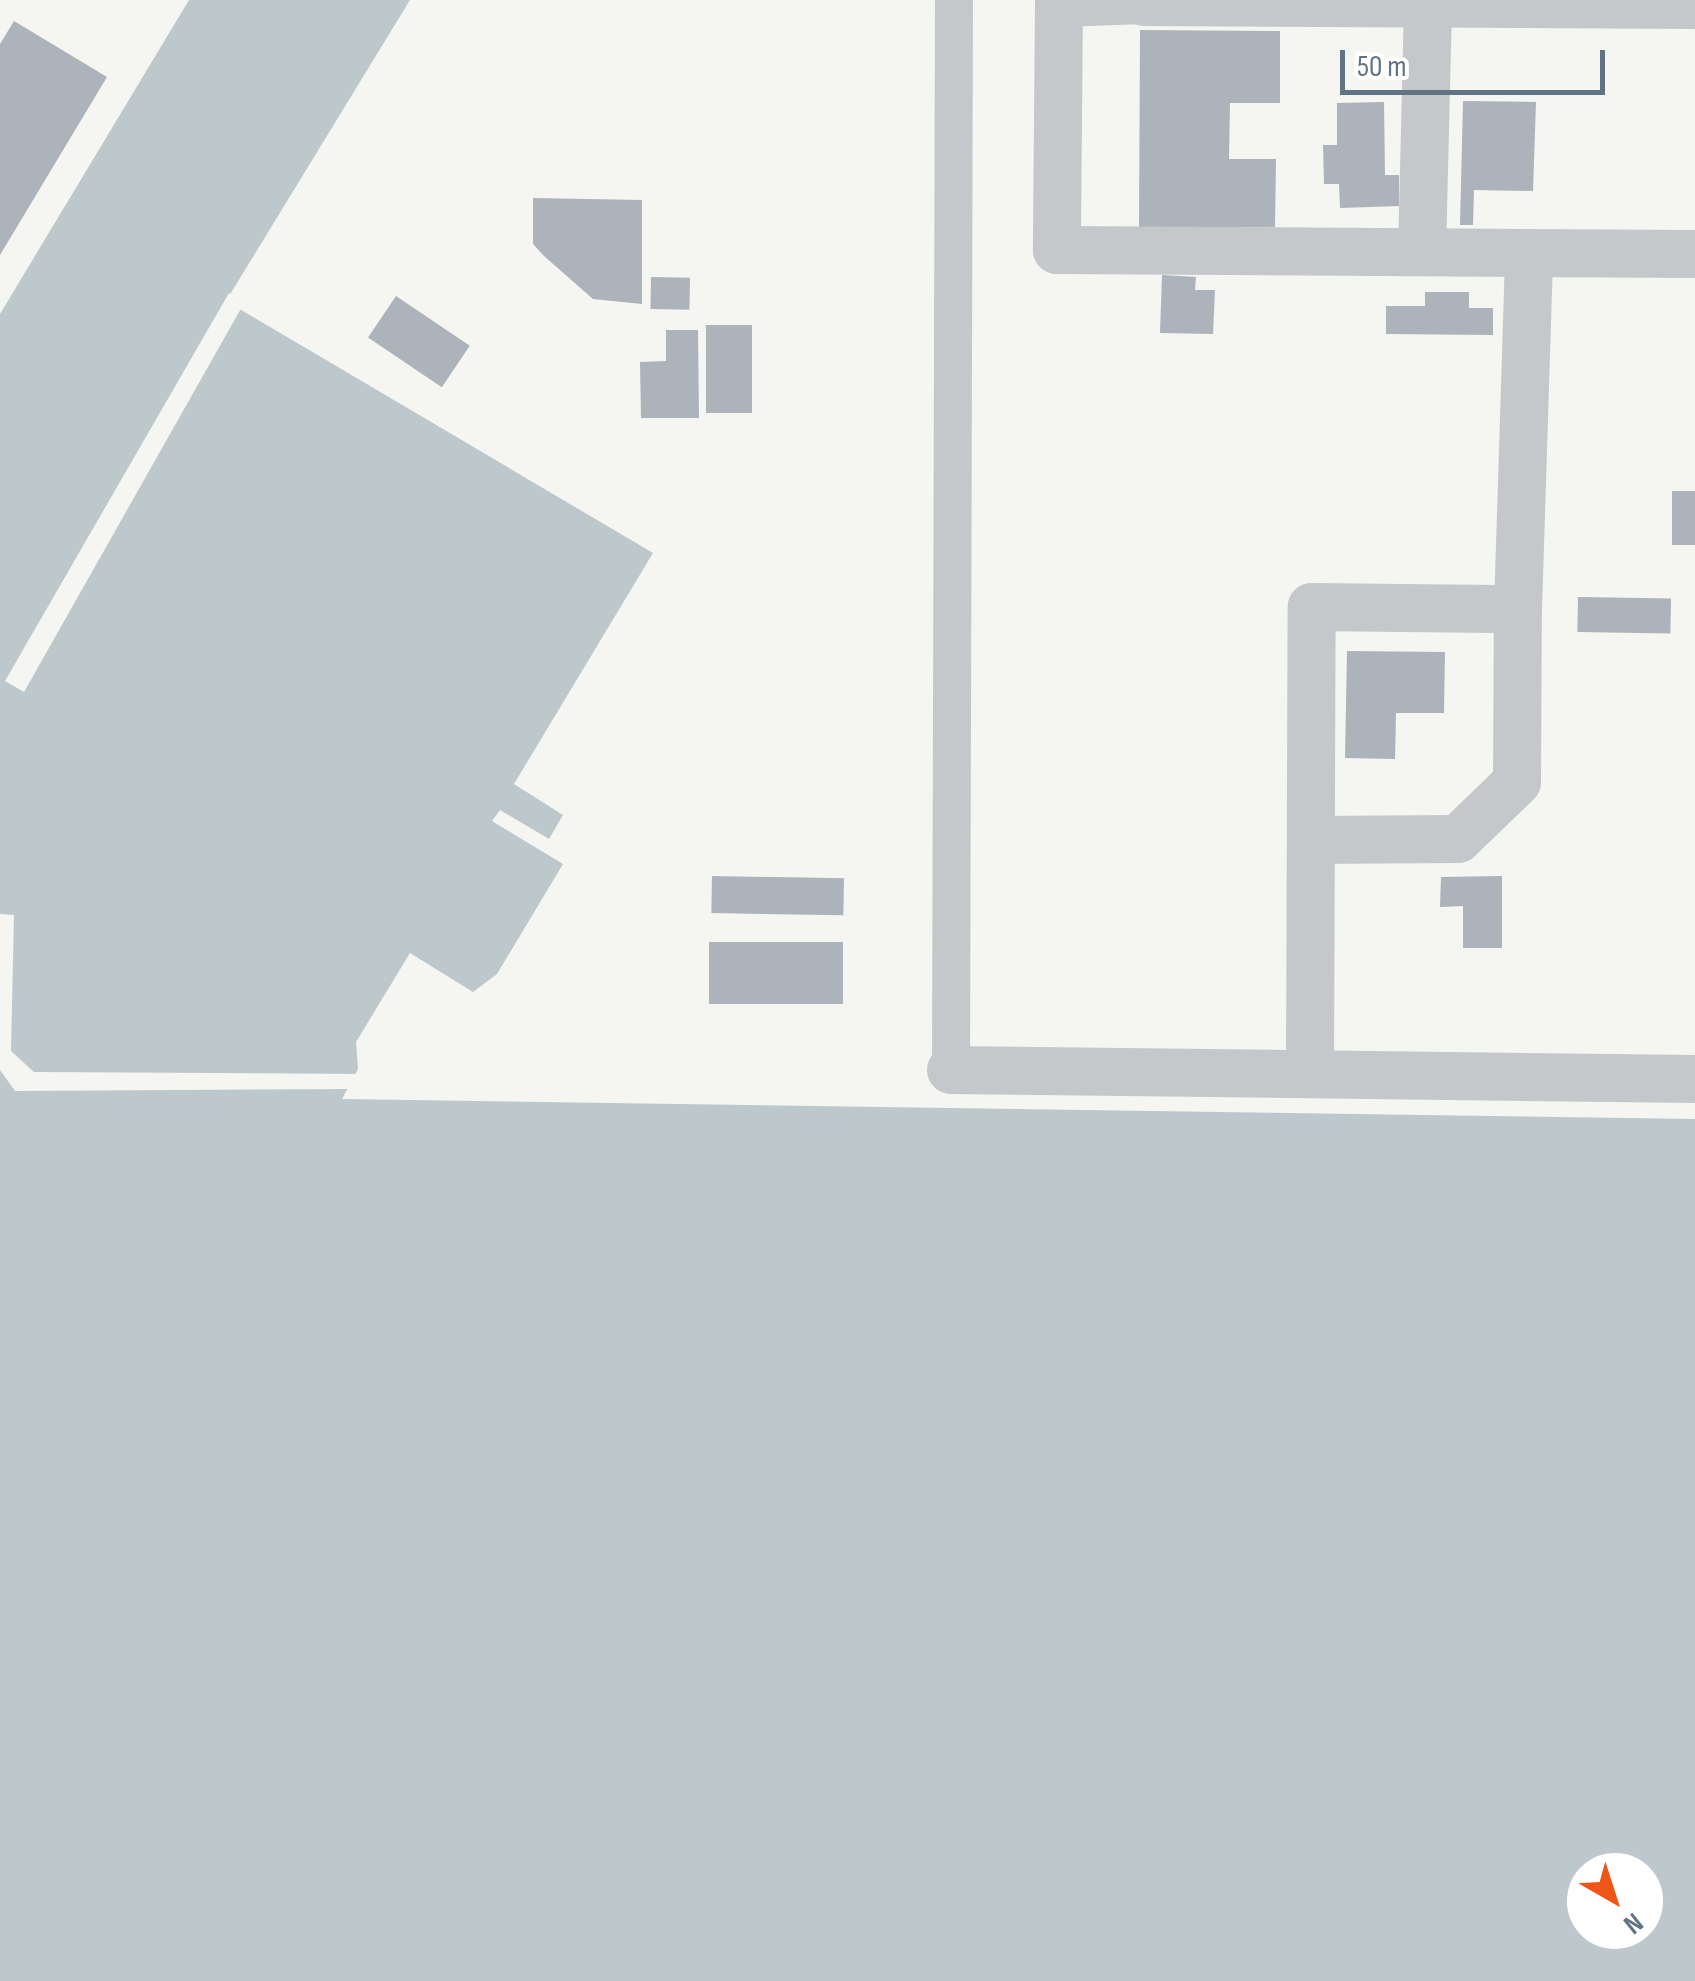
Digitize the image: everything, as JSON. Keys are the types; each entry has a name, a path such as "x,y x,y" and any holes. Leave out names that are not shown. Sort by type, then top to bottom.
{"street":[{"path":"954,0 951,1070 1695,1079"},
{"path":"1695,5 1059,3 1057,250 1695,254"},
{"path":"1422,252 1428,4"},
{"path":"1311,840 1458,839 1518,782 1518,609 1530,253"},
{"path":"1310,1074 1312,607 1518,609"}],"shaded area":[{"path":"189,0 410,0 226,301 653,553 514,784 563,815 549,839 500,810 492,821 563,864 497,974 473,992 410,953 356,1042 358,1069 342,1099 1695,1119 1695,1981 0,1981 0,314"}],"pier":[{"path":"229,293 243,305 24,692 5,681"},
{"path":"0,914 14,915 11,1051 34,1072 361,1074 353,1089 15,1091 0,1070"}],"building":[{"path":"14,21 107,77 0,255 0,44"},
{"path":"1140,30 1280,31 1280,103 1230,103 1229,159 1276,159 1275,227 1139,227"},
{"path":"1463,101 1536,102 1533,191 1474,190 1473,225 1460,225"},
{"path":"1384,102 1385,175 1399,175 1399,206 1340,208 1339,184 1324,184 1323,145 1337,145 1337,103"},
{"path":"533,198 642,200 642,304 593,299 544,256 533,244"},
{"path":"1162,275 1196,277 1195,290 1215,290 1213,334 1160,333"},
{"path":"651,277 690,278 689,310 650,309"},
{"path":"1425,292 1469,292 1469,308 1493,308 1493,335 1386,334 1386,306 1425,306"},
{"path":"396,296 470,346 442,387 368,337"},
{"path":"706,325 752,325 752,413 706,413"},
{"path":"666,330 698,330 699,418 641,418 640,362 666,361"},
{"path":"1672,491 1695,491 1695,545 1672,545"},
{"path":"1578,597 1671,599 1670,634 1577,632"},
{"path":"1347,651 1445,652 1444,713 1396,713 1395,759 1345,758"},
{"path":"712,876 844,878 843,915 711,913"},
{"path":"1502,876 1502,948 1463,948 1463,906 1440,907 1441,877"},
{"path":"709,942 843,942 843,1004 709,1004"}]}
